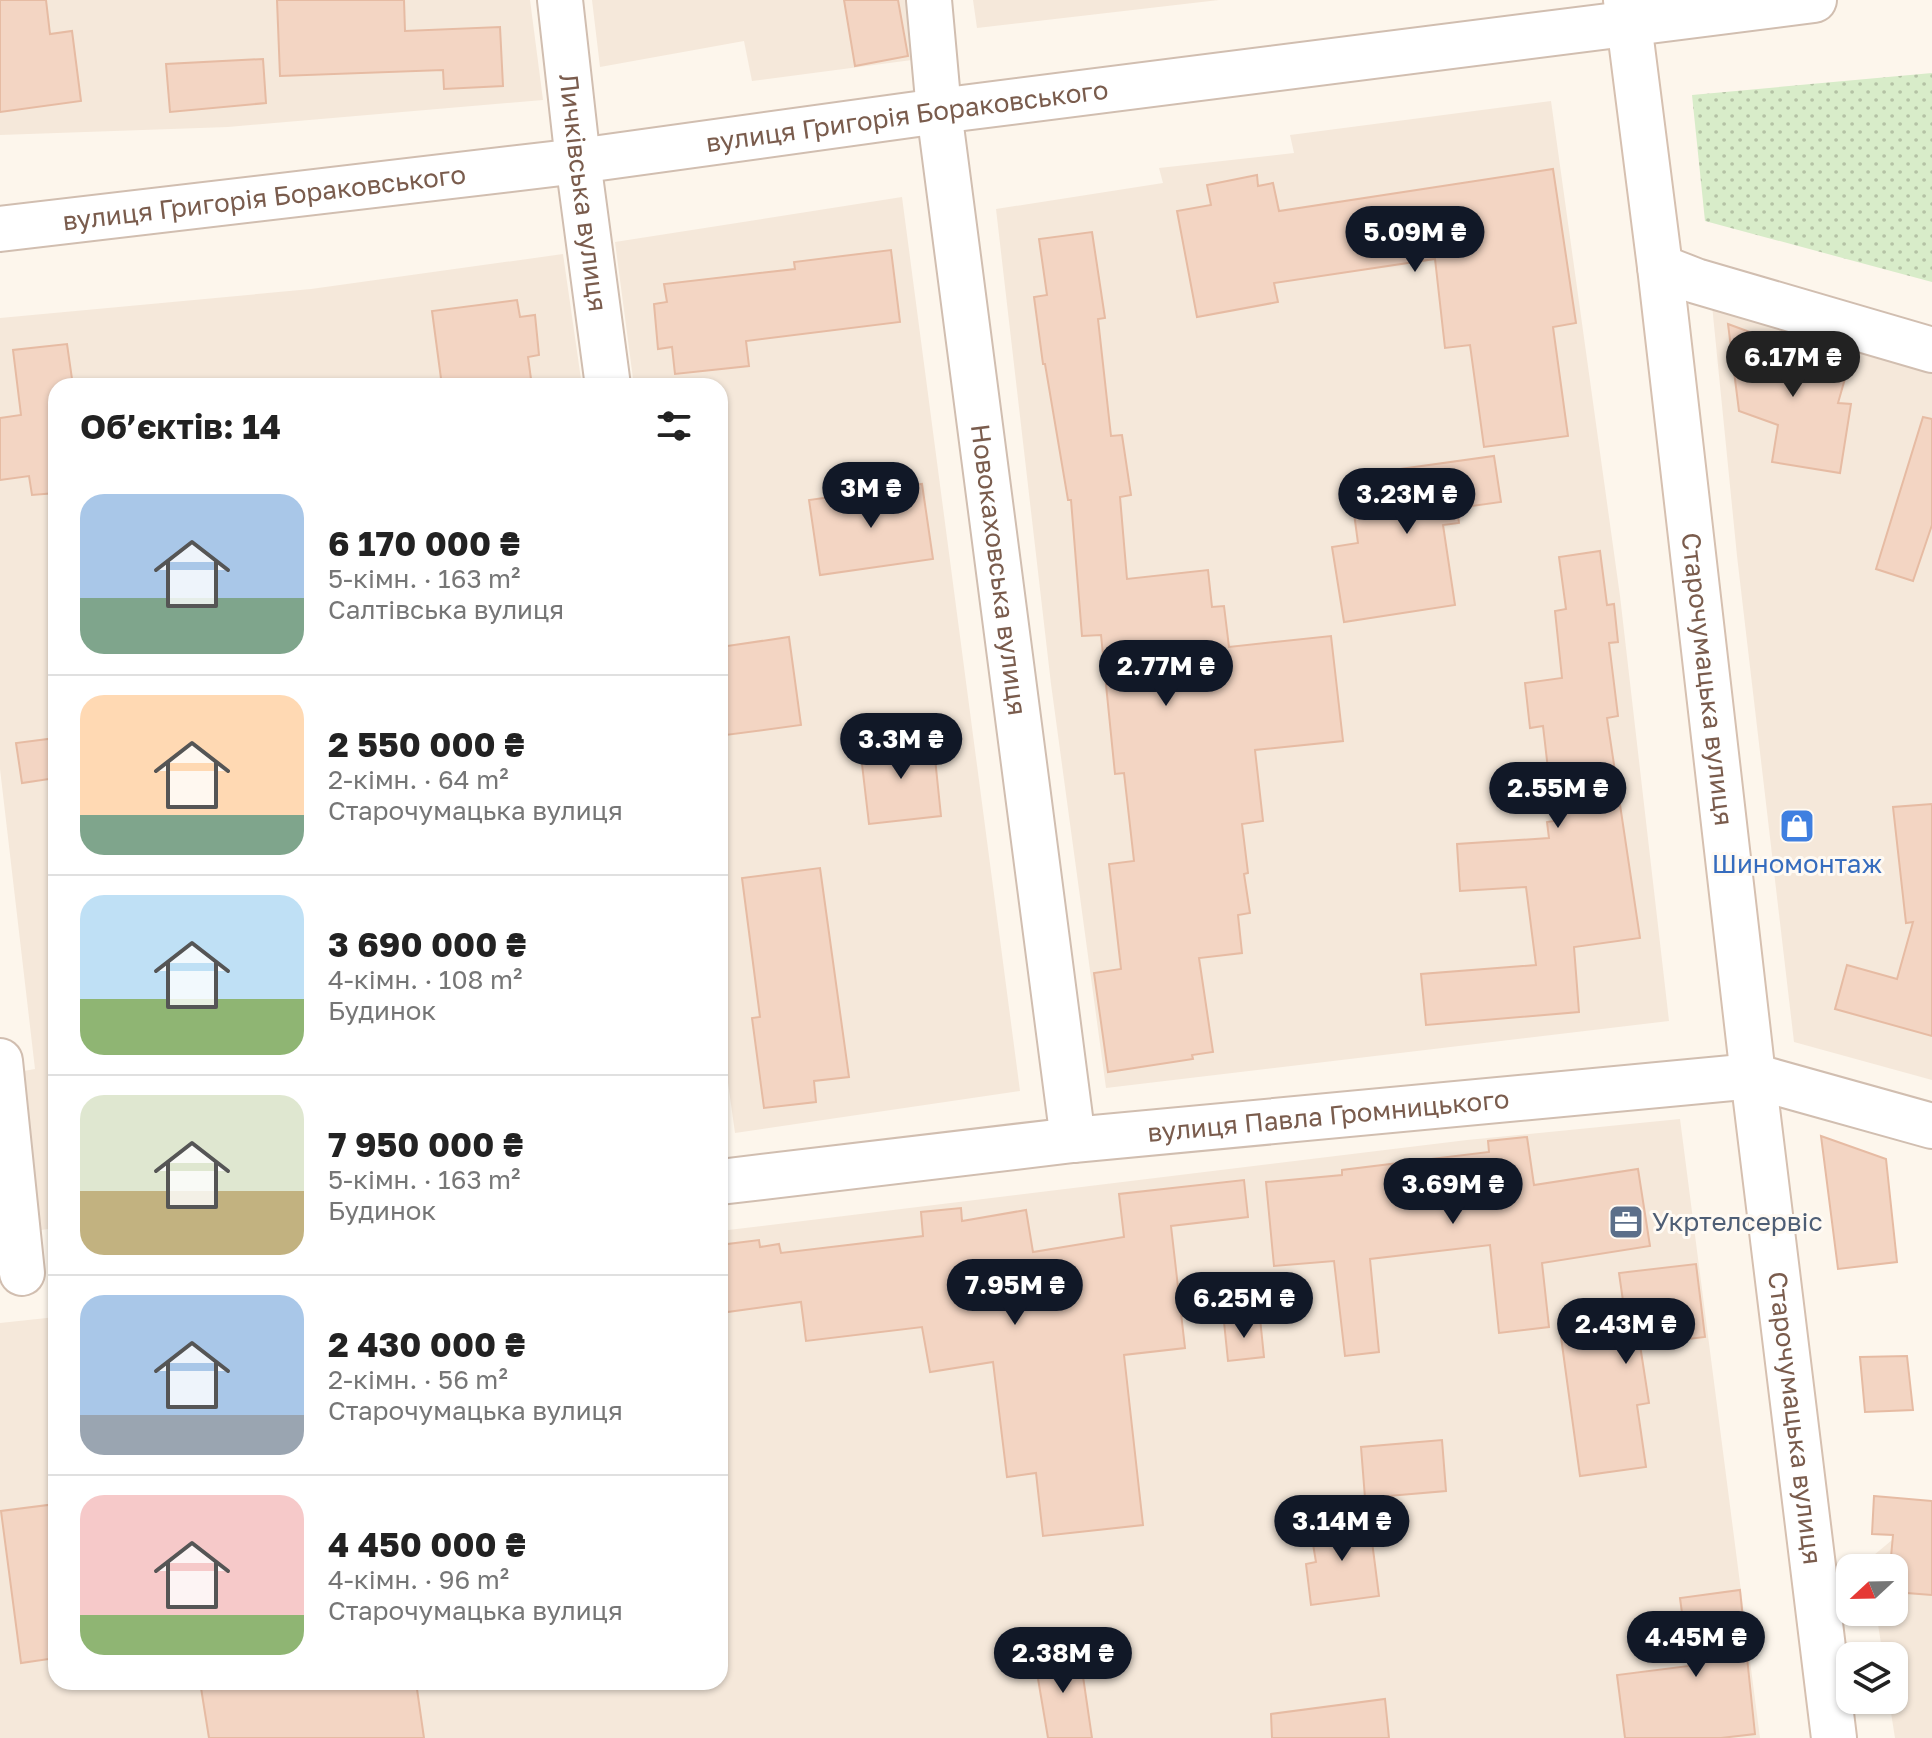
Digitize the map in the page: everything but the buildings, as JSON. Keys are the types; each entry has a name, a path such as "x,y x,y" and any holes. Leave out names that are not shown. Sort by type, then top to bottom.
{"street":[{"name":"Личківська вулиця","path":"560,0 607,378"},
{"name":"Новокаховська вулиця","path":"929,0 939,111 1073,1140"},
{"name":"вулиця Григорія Бораковського","path":"0,229 578,161 939,111 1569,32 1627,11 1814,0"},
{"name":"Старочумацька вулиця","path":"1627,11 1834,1738"},
{"path":"1660,267 1696,281 1932,350"},
{"path":"0,1061 26,1272"},
{"name":"вулиця Павла Громницького","path":"728,1181 1073,1140 1753,1076 1932,1126"}],"shaded area":[{"path":"0,0 530,0 543,100 228,127 0,135"},
{"path":"592,0 906,0 912,60 752,81 744,41 600,67"},
{"path":"973,0 1219,0 977,28"},
{"path":"1551,101 1620,596 1669,1021 1106,1088 1051,684 996,209 1163,183 1159,168 1294,153 1290,135"},
{"path":"902,197 1020,1091 735,1133 728,1083 728,378 633,378 615,242"},
{"path":"563,254 581,378 48,378 48,1229 41,1230 18,1072 35,1069 0,769 0,318 311,289"},
{"path":"1712,305 1932,361 1932,1080 1794,1042 1737,556"},
{"path":"1680,1119 1760,1738 0,1738 0,1323 48,1318 48,1690 728,1690 728,1230 1467,1140"},
{"path":"1932,1507 1932,1738 1895,1738 1891,1714 1908,1714 1908,1642 1881,1642 1878,1626 1908,1626 1908,1554 1875,1554"}],"green space":[{"path":"1932,73 1932,282 1705,221 1692,95"}],"place":[{"name":"Шиномонтаж","path":"1797,826"},
{"name":"Укртелсервіс","path":"1626,1222"}]}
